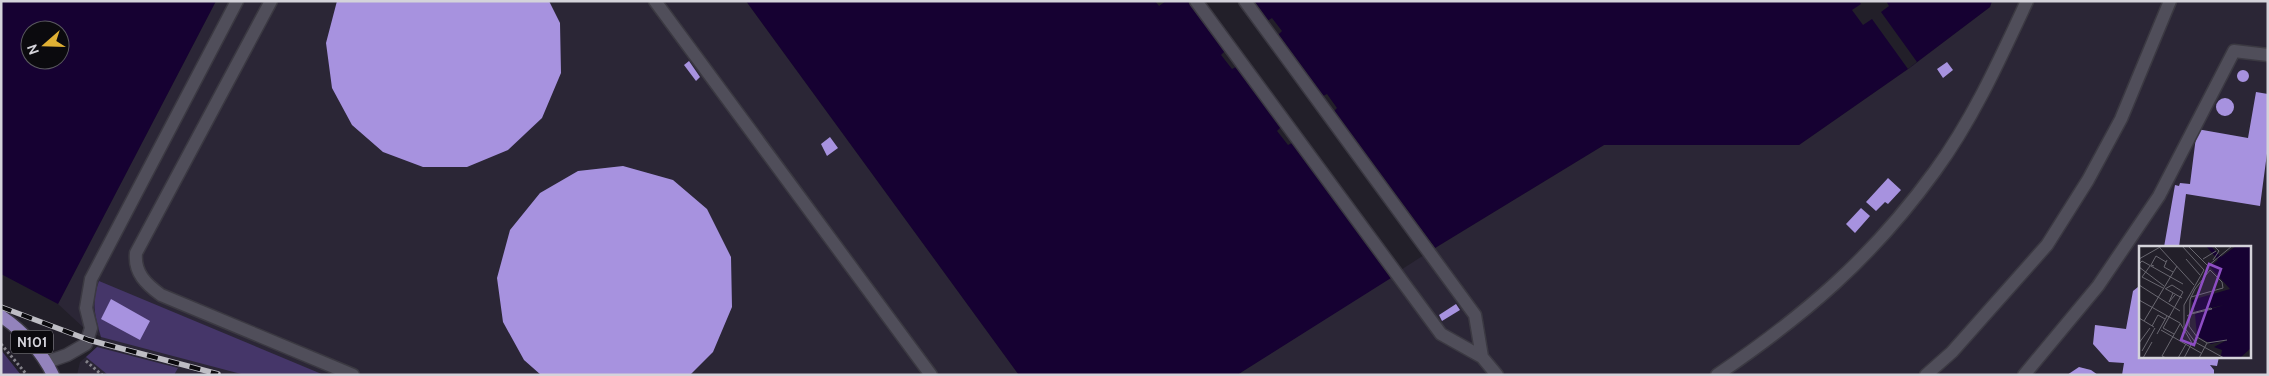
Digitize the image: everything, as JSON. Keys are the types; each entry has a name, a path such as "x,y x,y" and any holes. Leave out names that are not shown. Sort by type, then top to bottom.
{"main road":[{"name":"N101","path":"1,316 26,336 46,362 53,375"}],"lane":[{"path":"46,362 81,348 90,335 91,328 86,308 92,279 237,1"},
{"path":"272,1 136,253 136,264 140,276 161,295 353,375"},
{"path":"655,1 930,375"},
{"path":"1196,1 1441,334 1482,356 1497,375"},
{"path":"1245,1 1475,315 1482,356"},
{"path":"1717,375 1810,307 1857,264 1896,221 1936,170 1979,100 2027,1"},
{"path":"1926,375 1952,352 2047,245 2088,180 2121,119 2170,1"},
{"path":"2024,375 2098,286 2159,196 2234,51 2268,55"},
{"path":"1728,375 1738,361"}],"path":[{"path":"1,344 27,375"}],"shaded area":[{"path":"1,1 216,1 58,304 1,274"},
{"path":"216,1 746,1 1019,375 77,375 80,362 97,347 101,337 85,329 58,304"},
{"path":"746,1 1155,1 1159,6 1166,1 1188,1 1225,51 1221,55 1232,69 1236,67 1281,127 1277,131 1288,145 1292,143 1391,278 1237,375 1019,375"},
{"path":"1253,1 1992,1 1990,7 1908,69 1799,145 1604,145 1435,248 1334,111 1337,108 1327,94 1323,96 1278,35 1282,31 1272,18 1267,21"},
{"path":"1992,1 2268,1 2268,375 1237,375 1435,248 1604,145 1799,145 1908,69 1990,7"},
{"path":"99,281 324,375 245,375 101,337 95,309 95,296"},
{"path":"97,347 178,368 174,375 108,375 86,357"},
{"path":"1,350 21,375 5,375 1,372"}],"pier":[{"path":"1859,1 1886,1 1889,6 1881,12 1917,62 1908,69 1872,19 1863,25 1852,10 1861,4"}],"building":[{"path":"337,1 549,1 560,23 561,73 542,118 508,150 467,167 423,167 383,152 352,125 332,88 326,43"},
{"path":"689,61 700,77 696,81 684,65"},
{"path":"1947,62 1953,70 1943,78 1937,69"},
{"path":"2241,70 2245,70 2249,76 2245,82 2241,82 2237,78 2237,74"},
{"path":"2256,92 2268,94 2268,146 2260,206 2186,194 2179,246 2164,246 2175,185 2179,186 2180,183 2190,184 2197,129 2248,138"},
{"path":"2225,98 2232,100 2234,107 2232,114 2225,116 2218,114 2216,107 2218,100"},
{"path":"830,137 838,148 827,156 821,144"},
{"path":"623,166 673,180 707,209 731,257 732,307 713,352 690,375 541,375 524,360 503,322 497,278 510,230 540,193 578,171"},
{"path":"1888,178 1901,190 1888,204 1885,202 1876,211 1866,202"},
{"path":"1861,208 1870,216 1855,233 1846,224"},
{"path":"2139,287 2139,358 2219,358 2217,366 2210,365 2214,370 2214,375 2122,375 2124,363 2109,362 2093,344 2095,325 2126,329 2133,291"},
{"path":"111,299 150,321 140,340 101,319"},
{"path":"1456,304 1460,310 1442,321 1439,315"},
{"path":"2079,367 2091,370 2098,375 2067,375"}],"railway":[{"path":"1,307 89,340 218,374"}]}
